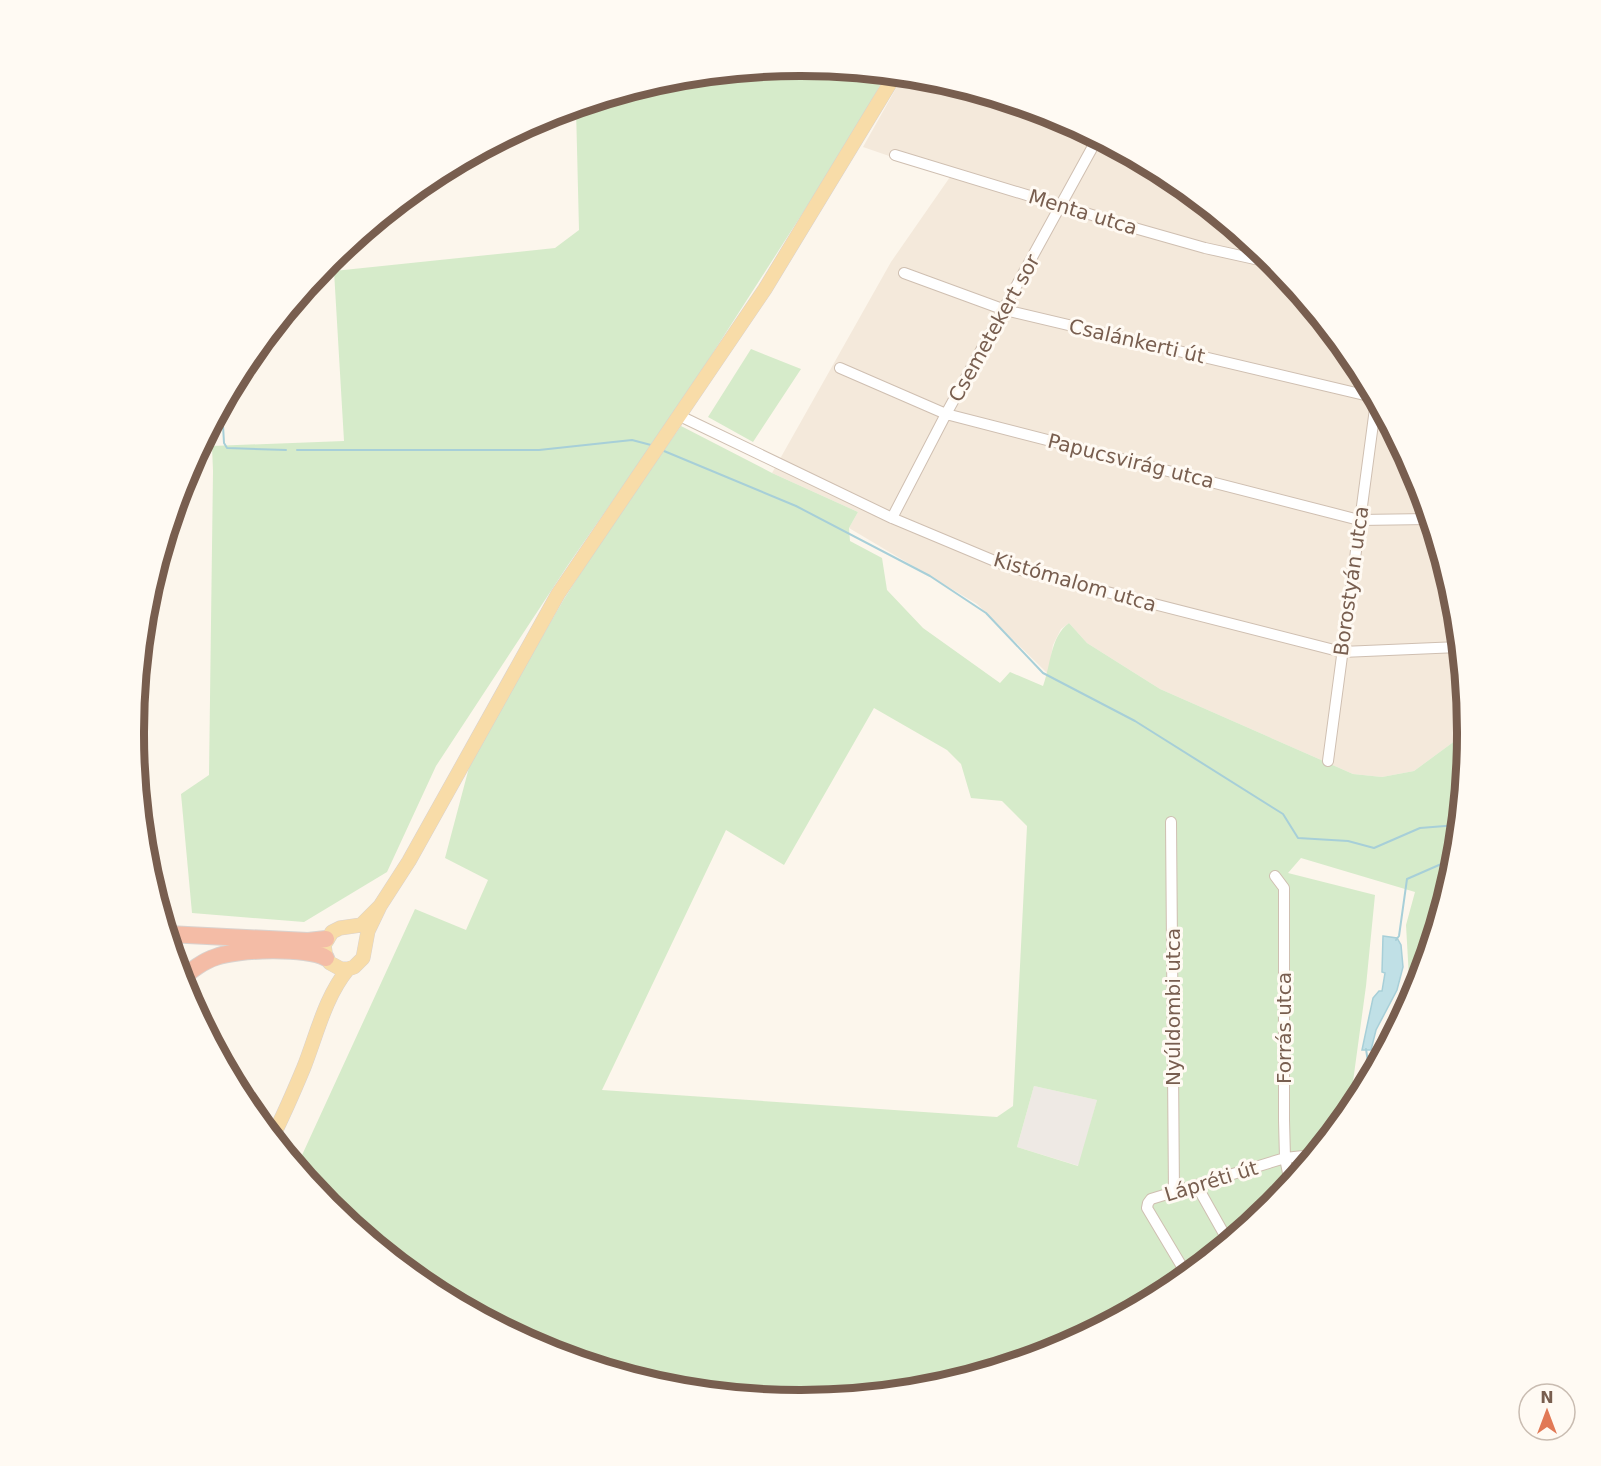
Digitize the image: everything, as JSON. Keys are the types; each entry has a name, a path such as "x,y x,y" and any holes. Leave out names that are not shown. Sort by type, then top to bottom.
{"highway":[{"path":"176,934 308,941 326,939"},
{"path":"190,973 203,962 235,952 320,954 328,961"}],"main road":[{"path":"277,1128 304,1067 329,998 348,969 363,958 368,932 380,906 409,861 558,594 795,242 890,83"},
{"path":"329,998 328,961 324,945 326,939 340,928 361,925 380,906"},
{"path":"349,928 360,935 365,944"},
{"path":"328,961 341,969 348,969"}],"street":[{"name":"Csemetekert sor","path":"892,518 946,414 1094,145"},
{"name":"Menta utca","path":"895,155 1204,248 1254,259"},
{"name":"Csalánkerti út","path":"904,273 1005,310 1362,394"},
{"name":"Papucsvirág utca","path":"840,368 946,414 1359,520 1421,519"},
{"name":"Borostyán utca","path":"1328,761 1374,415"},
{"name":"Kistómalom utca","path":"680,416 892,518 1009,567 1342,652 1451,647"},
{"name":"Nyúldombi utca","path":"1171,822 1174,1192"},
{"name":"Forrás utca","path":"1275,876 1284,888 1285,1158 1288,1173"},
{"name":"Lápréti út","path":"1182,1267 1147,1206 1153,1198 1285,1158 1302,1156"},
{"path":"1197,1185 1224,1234"}],"shaded area":[{"path":"898,84 929,89 1012,111 1052,126 1129,164 1200,212 1265,269 1321,333 1346,368 1369,405 1407,482 1435,563 1444,605 1456,690 1457,739 1414,771 1382,777 1353,774 1160,689 1087,643 1069,623 1061,629 1053,645 1048,674 977,604 849,528 858,512 772,473 891,262 950,177 863,147"},
{"path":"1034,1086 1097,1100 1079,1166 1017,1147"}],"green space":[{"path":"800,76 882,82 854,133 684,398 568,565 436,766 387,872 304,922 192,913 181,794 209,775 212,446 344,441 334,271 555,248 579,230 576,116 672,89 715,82"},
{"path":"751,349 801,369 753,442 708,417"},
{"path":"681,426 772,473 858,512 849,528 850,541 882,558 887,590 923,628 1000,683 1010,672 1043,686 1058,636 1069,623 1087,643 1160,689 1353,774 1382,777 1414,771 1457,739 1456,776 1451,819 1435,903 1407,984 1375,1049 1409,978 1406,925 1415,892 1301,858 1288,873 1375,895 1352,1088 1321,1133 1265,1197 1200,1254 1129,1302 1052,1340 970,1367 886,1384 800,1390 715,1384 631,1367 549,1340 472,1302 401,1254 368,1227 336,1197 301,1158 415,909 466,930 488,880 445,858 471,760 564,599 615,520","holes":["874,708 947,750 961,764 971,798 1002,801 1027,826 1013,1106 997,1117 602,1090 726,830 784,865","1034,1086 1097,1100 1078,1166 1017,1147"]}],"water":[{"path":"1383,936 1397,938 1401,945 1403,967 1397,990 1376,1030 1371,1050 1362,1050 1373,998 1379,991 1382,991 1385,973 1382,972"}],"waterway":[{"path":"223,422 224,443 227,448 286,450"},
{"path":"297,450 539,450 632,440 651,445"},
{"path":"664,451 796,506 930,576 986,613 1043,673 1135,721 1283,814 1298,838 1348,841 1374,848 1420,828 1450,826"},
{"path":"1396,940 1399,936 1407,879 1444,863"},
{"path":"1366,1049 1368,1062"}]}
